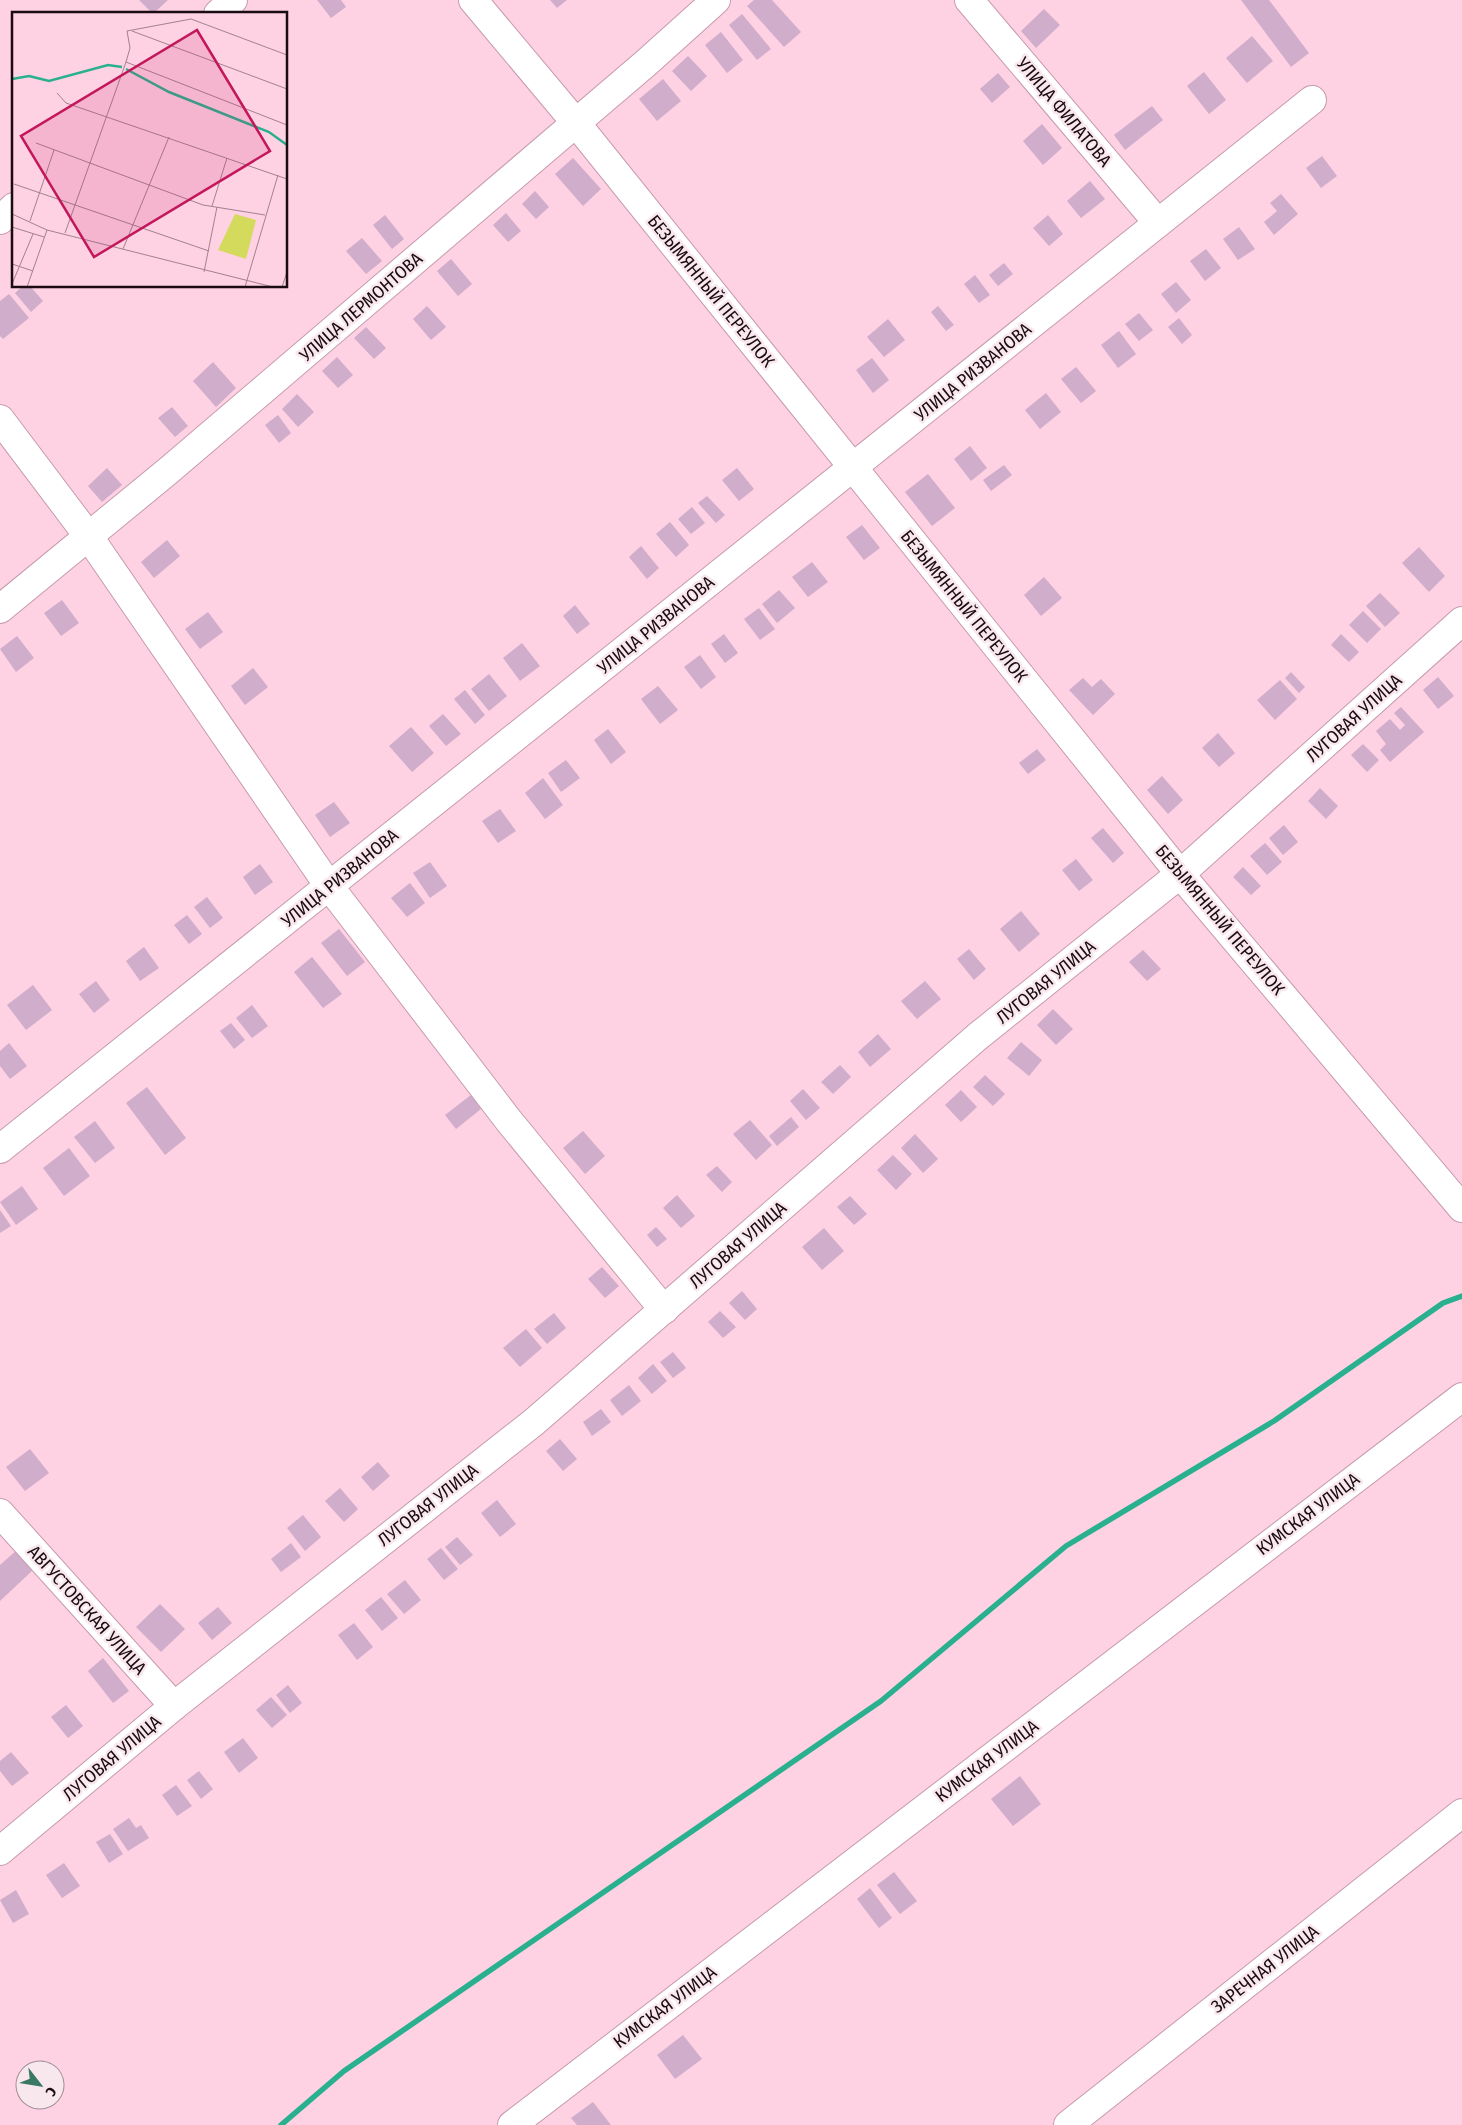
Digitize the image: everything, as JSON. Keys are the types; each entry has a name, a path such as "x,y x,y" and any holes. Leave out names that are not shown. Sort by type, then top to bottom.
{"street":[{"path":"220,12 232,0"},
{"name":"БЕЗЫМЯННЫЙ ПЕРЕУЛОК","path":"473,0 576,123 1180,874 1462,1208"},
{"name":"УЛИЦА ЛЕРМОНТОВА","path":"0,608 89,537 576,123 716,0"},
{"name":"УЛИЦА ФИЛАТОВА","path":"969,0 1158,223"},
{"name":"УЛИЦА РИЗВАНОВА","path":"0,1149 1312,100"},
{"path":"0,220 12,209"},
{"path":"0,419 89,537 329,886 509,1121 664,1310"},
{"name":"ЛУГОВАЯ УЛИЦА","path":"0,1851 174,1706 534,1422 977,1037 1180,874 1462,621"},
{"name":"КУМСКАЯ УЛИЦА","path":"512,2125 1462,1397"},
{"name":"АВГУСТОВСКАЯ УЛИЦА","path":"0,1513 174,1706"},
{"name":"ЗАРЕЧНАЯ УЛИЦА","path":"1068,2125 1462,1813"}],"building":[{"path":"139,0 168,0 155,12 151,12"},
{"path":"317,0 341,0 346,7 331,18"},
{"path":"550,0 567,0 557,8"},
{"path":"754,0 772,0 801,32 784,47 747,6"},
{"path":"1241,0 1269,0 1309,53 1291,67"},
{"path":"1044,9 1060,25 1036,48 1021,31"},
{"path":"742,14 771,49 757,60 729,25"},
{"path":"721,32 743,60 727,73 705,45"},
{"path":"1252,36 1273,61 1247,83 1226,58"},
{"path":"688,56 707,76 691,91 672,71"},
{"path":"1204,72 1226,100 1209,114 1187,86"},
{"path":"998,73 1010,87 992,103 980,89"},
{"path":"663,79 681,101 657,121 639,99"},
{"path":"1152,106 1163,120 1125,150 1114,135"},
{"path":"1042,124 1062,148 1043,165 1023,141"},
{"path":"1322,156 1337,176 1321,188 1306,168"},
{"path":"573,158 601,189 583,206 555,174"},
{"path":"1090,181 1105,199 1081,218 1067,201"},
{"path":"535,191 549,207 536,219 522,204"},
{"path":"1281,194 1298,214 1274,235 1264,222 1277,211 1270,203"},
{"path":"506,213 521,231 508,242 493,225"},
{"path":"385,215 404,239 392,249 373,225"},
{"path":"1048,215 1063,234 1049,246 1033,228"},
{"path":"1239,227 1255,249 1238,260 1223,239"},
{"path":"362,238 382,261 366,274 346,251"},
{"path":"1206,249 1221,268 1205,281 1190,261"},
{"path":"451,259 472,284 458,296 437,271"},
{"path":"1004,263 1013,274 998,286 989,275"},
{"path":"975,275 990,295 979,303 964,284"},
{"path":"1176,282 1191,300 1176,313 1161,294"},
{"path":"21,288 32,288 43,301 31,312 15,293"},
{"path":"9,294 29,318 3,339 0,336 0,301"},
{"path":"427,306 446,327 431,340 413,319"},
{"path":"938,306 954,325 946,331 931,312"},
{"path":"1139,313 1153,330 1139,341 1125,324"},
{"path":"1179,318 1192,335 1182,344 1168,327"},
{"path":"888,319 905,340 884,357 867,337"},
{"path":"366,327 386,348 374,359 354,338"},
{"path":"1119,331 1136,354 1118,368 1101,345"},
{"path":"337,357 353,375 338,388 322,371"},
{"path":"872,358 889,380 873,393 856,370"},
{"path":"213,362 236,388 216,407 193,381"},
{"path":"1076,367 1096,391 1081,403 1061,379"},
{"path":"1046,393 1061,412 1040,429 1025,410"},
{"path":"297,394 314,412 298,427 282,409"},
{"path":"172,407 188,426 175,437 158,418"},
{"path":"278,415 291,433 279,443 265,425"},
{"path":"970,446 987,468 971,481 954,459"},
{"path":"1004,465 1012,475 991,491 983,480"},
{"path":"107,468 122,485 102,502 88,486"},
{"path":"737,468 754,489 739,501 722,480"},
{"path":"928,474 955,508 932,526 905,492"},
{"path":"707,496 725,515 716,523 698,503"},
{"path":"692,507 705,523 691,534 678,519"},
{"path":"670,522 689,545 676,557 656,534"},
{"path":"862,525 880,548 864,560 846,537"},
{"path":"167,540 180,556 154,578 141,562"},
{"path":"641,546 659,568 647,579 629,557"},
{"path":"1419,547 1445,576 1429,592 1402,563"},
{"path":"812,562 828,582 808,597 792,577"},
{"path":"1044,577 1062,598 1041,616 1024,595"},
{"path":"779,590 795,608 777,623 762,604"},
{"path":"1380,593 1400,613 1385,627 1366,606"},
{"path":"62,600 79,623 61,636 44,613"},
{"path":"575,605 590,624 577,634 563,616"},
{"path":"759,608 775,629 760,640 744,619"},
{"path":"1363,611 1381,629 1367,643 1349,625"},
{"path":"208,612 223,632 200,649 185,629"},
{"path":"724,634 738,653 725,663 711,644"},
{"path":"1341,634 1359,652 1349,662 1331,645"},
{"path":"17,636 34,658 16,672 0,649"},
{"path":"522,643 540,666 520,681 503,658"},
{"path":"700,655 716,677 701,689 684,667"},
{"path":"253,668 268,687 245,705 231,686"},
{"path":"1291,672 1305,687 1299,693 1285,678"},
{"path":"489,674 507,696 489,711 471,689"},
{"path":"1438,677 1454,696 1438,709 1423,690"},
{"path":"1083,678 1092,687 1101,679 1115,694 1093,715 1069,690"},
{"path":"1280,680 1297,699 1275,720 1257,700"},
{"path":"658,686 678,710 660,724 641,699"},
{"path":"465,690 485,715 475,724 454,699"},
{"path":"1401,707 1424,732 1390,762 1380,750 1386,744 1376,731 1390,719 1400,730 1405,725 1394,713"},
{"path":"443,714 461,734 446,746 429,726"},
{"path":"411,727 434,753 412,772 389,746"},
{"path":"608,729 626,752 611,764 594,740"},
{"path":"1218,733 1235,753 1219,767 1202,748"},
{"path":"1363,744 1379,760 1367,772 1351,755"},
{"path":"1037,749 1046,760 1028,774 1019,763"},
{"path":"566,760 580,778 561,792 548,773"},
{"path":"1162,776 1183,800 1168,814 1147,790"},
{"path":"543,778 563,805 545,819 525,793"},
{"path":"1320,788 1338,806 1326,819 1308,801"},
{"path":"334,802 350,823 330,837 315,815"},
{"path":"500,809 516,831 498,843 482,821"},
{"path":"1284,825 1298,842 1283,855 1269,838"},
{"path":"1103,828 1124,853 1113,863 1091,838"},
{"path":"1265,843 1282,862 1267,875 1250,856"},
{"path":"1076,859 1093,880 1079,891 1062,870"},
{"path":"430,862 447,886 430,898 413,873"},
{"path":"260,864 273,882 255,895 243,877"},
{"path":"1243,867 1261,886 1251,895 1233,877"},
{"path":"410,883 425,903 407,917 391,898"},
{"path":"207,897 223,918 210,928 194,907"},
{"path":"1021,911 1040,934 1019,952 1000,929"},
{"path":"187,915 202,934 189,944 174,925"},
{"path":"339,929 365,962 347,976 321,943"},
{"path":"144,947 159,968 140,981 126,961"},
{"path":"969,949 986,969 974,980 957,959"},
{"path":"1143,950 1161,969 1147,981 1129,962"},
{"path":"312,957 342,994 323,1008 294,972"},
{"path":"96,981 110,1000 94,1013 79,994"},
{"path":"925,981 941,999 917,1019 901,1001"},
{"path":"33,985 52,1010 26,1030 7,1005"},
{"path":"252,1005 268,1026 252,1038 236,1018"},
{"path":"1053,1009 1073,1029 1056,1045 1037,1025"},
{"path":"231,1023 245,1040 234,1049 220,1031"},
{"path":"878,1034 891,1049 870,1067 858,1052"},
{"path":"1021,1042 1042,1060 1029,1076 1007,1058"},
{"path":"9,1043 27,1066 10,1079 0,1066 0,1051"},
{"path":"840,1065 851,1077 833,1094 821,1082"},
{"path":"985,1075 1005,1094 993,1106 973,1087"},
{"path":"147,1087 186,1138 165,1155 126,1103"},
{"path":"803,1089 820,1108 806,1120 790,1101"},
{"path":"961,1090 977,1107 961,1122 945,1105"},
{"path":"471,1095 481,1109 456,1129 445,1115"},
{"path":"791,1117 799,1127 777,1146 769,1136"},
{"path":"750,1120 772,1145 756,1160 733,1134"},
{"path":"95,1121 115,1148 95,1163 74,1137"},
{"path":"583,1131 605,1156 585,1174 563,1148"},
{"path":"915,1134 938,1159 923,1173 901,1148"},
{"path":"69,1148 90,1176 64,1196 43,1168"},
{"path":"893,1155 912,1174 896,1190 877,1170"},
{"path":"717,1166 732,1182 722,1192 706,1175"},
{"path":"22,1186 38,1209 16,1225 0,1202"},
{"path":"677,1195 695,1216 681,1228 663,1208"},
{"path":"850,1196 867,1214 854,1225 837,1207"},
{"path":"0,1210 11,1226 0,1233"},
{"path":"656,1227 667,1239 657,1247 647,1235"},
{"path":"824,1228 844,1251 822,1270 802,1247"},
{"path":"602,1267 619,1286 605,1298 588,1279"},
{"path":"742,1291 757,1309 745,1320 729,1303"},
{"path":"720,1311 736,1327 723,1338 708,1322"},
{"path":"554,1313 566,1328 547,1344 534,1329"},
{"path":"526,1329 542,1348 520,1367 503,1348"},
{"path":"673,1352 686,1368 673,1378 660,1362"},
{"path":"653,1364 667,1381 652,1394 638,1378"},
{"path":"629,1385 641,1401 622,1416 610,1400"},
{"path":"601,1409 611,1422 592,1436 583,1422"},
{"path":"560,1439 577,1459 563,1471 546,1451"},
{"path":"30,1449 49,1473 25,1491 6,1467"},
{"path":"378,1462 390,1476 373,1491 361,1477"},
{"path":"340,1488 358,1509 344,1522 325,1501"},
{"path":"497,1500 516,1524 500,1537 481,1513"},
{"path":"303,1515 321,1537 305,1551 287,1528"},
{"path":"457,1537 473,1555 460,1565 445,1547"},
{"path":"291,1543 301,1557 281,1572 271,1559"},
{"path":"441,1548 458,1569 444,1580 427,1559"},
{"path":"17,1550 34,1569 0,1601 0,1565"},
{"path":"405,1580 421,1600 404,1614 387,1594"},
{"path":"381,1597 398,1618 382,1631 365,1610"},
{"path":"160,1604 185,1629 161,1652 136,1627"},
{"path":"218,1607 232,1623 212,1640 198,1623"},
{"path":"354,1623 373,1647 357,1660 338,1635"},
{"path":"103,1658 129,1691 113,1703 88,1671"},
{"path":"288,1685 302,1703 290,1713 276,1695"},
{"path":"271,1697 287,1715 272,1728 256,1710"},
{"path":"66,1705 83,1726 68,1738 51,1717"},
{"path":"243,1738 258,1758 239,1773 224,1752"},
{"path":"11,1752 29,1773 12,1786 0,1771 0,1761"},
{"path":"199,1771 213,1789 201,1799 187,1780"},
{"path":"1020,1776 1041,1804 1013,1826 991,1799"},
{"path":"176,1785 192,1806 177,1816 162,1795"},
{"path":"129,1818 136,1828 141,1825 149,1838 128,1851 113,1829"},
{"path":"110,1834 123,1854 109,1863 96,1842"},
{"path":"64,1863 80,1886 62,1898 46,1875"},
{"path":"894,1872 917,1901 900,1914 877,1885"},
{"path":"870,1888 892,1918 879,1928 857,1899"},
{"path":"16,1890 29,1914 13,1923 0,1900"},
{"path":"683,2035 702,2059 675,2079 657,2055"},
{"path":"593,2102 611,2125 577,2125 571,2118"}],"waterway":[{"path":"281,2125 344,2071 881,1701 1066,1546 1274,1421 1443,1303 1462,1296"}]}
